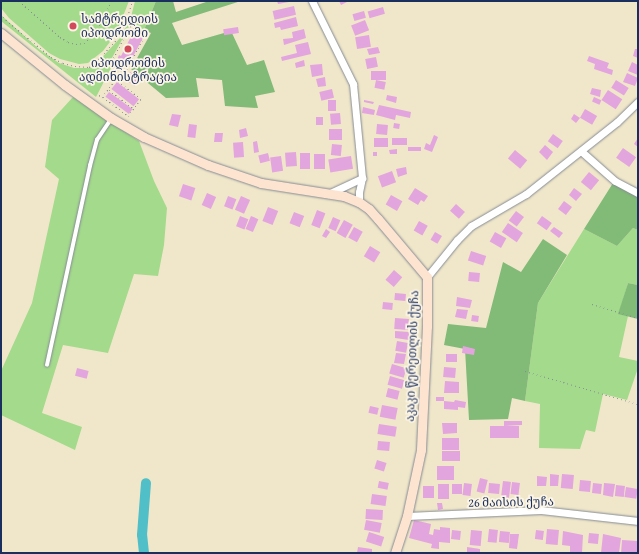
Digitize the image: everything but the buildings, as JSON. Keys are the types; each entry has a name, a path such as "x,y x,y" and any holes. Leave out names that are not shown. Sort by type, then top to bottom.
{"street":[{"path":"312,1 353,84 362,178 358,192 358,202"},
{"name":"აკაკი წერეთლის ქუჩა","path":"1,33 65,85 111,118 144,137 208,165 261,183 344,196 358,202 369,209 427,277 427,326 421,450 407,516 395,553"},
{"path":"427,277 457,240 471,226 526,194 617,122 638,102"},
{"path":"581,151 615,181 638,193"},
{"path":"328,194 362,178"},
{"name":"26 მაისის ქუჩა","path":"407,516 540,510 638,521"}],"lane":[{"path":"47,364 90,166 98,140 111,118"}],"path":[{"path":"19,1 60,37 68,42 76,44 84,43 92,36 103,20 111,1"},
{"path":"1,14 51,57 63,63 89,67 93,65 121,35 133,1"},
{"path":"102,97 116,79 125,74 146,33 130,26 110,65 125,74"},
{"path":"98,95 128,116 141,98 116,79"},
{"path":"108,89 134,108"},
{"path":"592,304 638,318"},
{"path":"525,371 638,404"}],"green space":[{"path":"1,1 129,1 116,34 103,51 88,63 79,64 60,59 49,53 9,18 1,8"},
{"path":"135,1 156,1 144,30 130,25 124,36 122,34 131,17"},
{"path":"156,1 173,1 176,12 209,1 241,1 172,23 182,45 231,31 247,65 264,60 275,92 255,96 258,108 225,106 222,80 196,78 199,97 166,98 131,69 151,33 144,30"},
{"path":"1,15 39,49 59,63 74,68 89,68 94,66 121,37 123,38 108,65 111,68 96,97 1,21"},
{"path":"73,97 139,141 154,181 167,208 164,245 158,276 134,274 108,353 63,345 42,413 82,427 75,450 1,415 1,371 32,303 59,179 45,167 52,120"},
{"path":"613,183 638,196 638,230 633,228 617,246 584,229"},
{"path":"633,228 638,230 638,285 628,283 619,313 628,316 619,357 638,361 638,368 627,400 603,394 595,432 586,430 580,449 539,448 540,404 525,401 538,303 584,229 617,246"},
{"path":"543,239 567,255 538,303 525,401 512,398 508,419 469,420 465,349 444,345 448,324 486,328 503,262 521,272"},
{"path":"628,283 638,285 638,319 618,314"}],"waterway":[{"path":"144,553 142,535 146,483"}],"place":[{"name":"სამტრედიის იპოდრომი","path":"73,26"},
{"name":"იპოდრომის ადმინისტრაცია","path":"128,49"}]}
